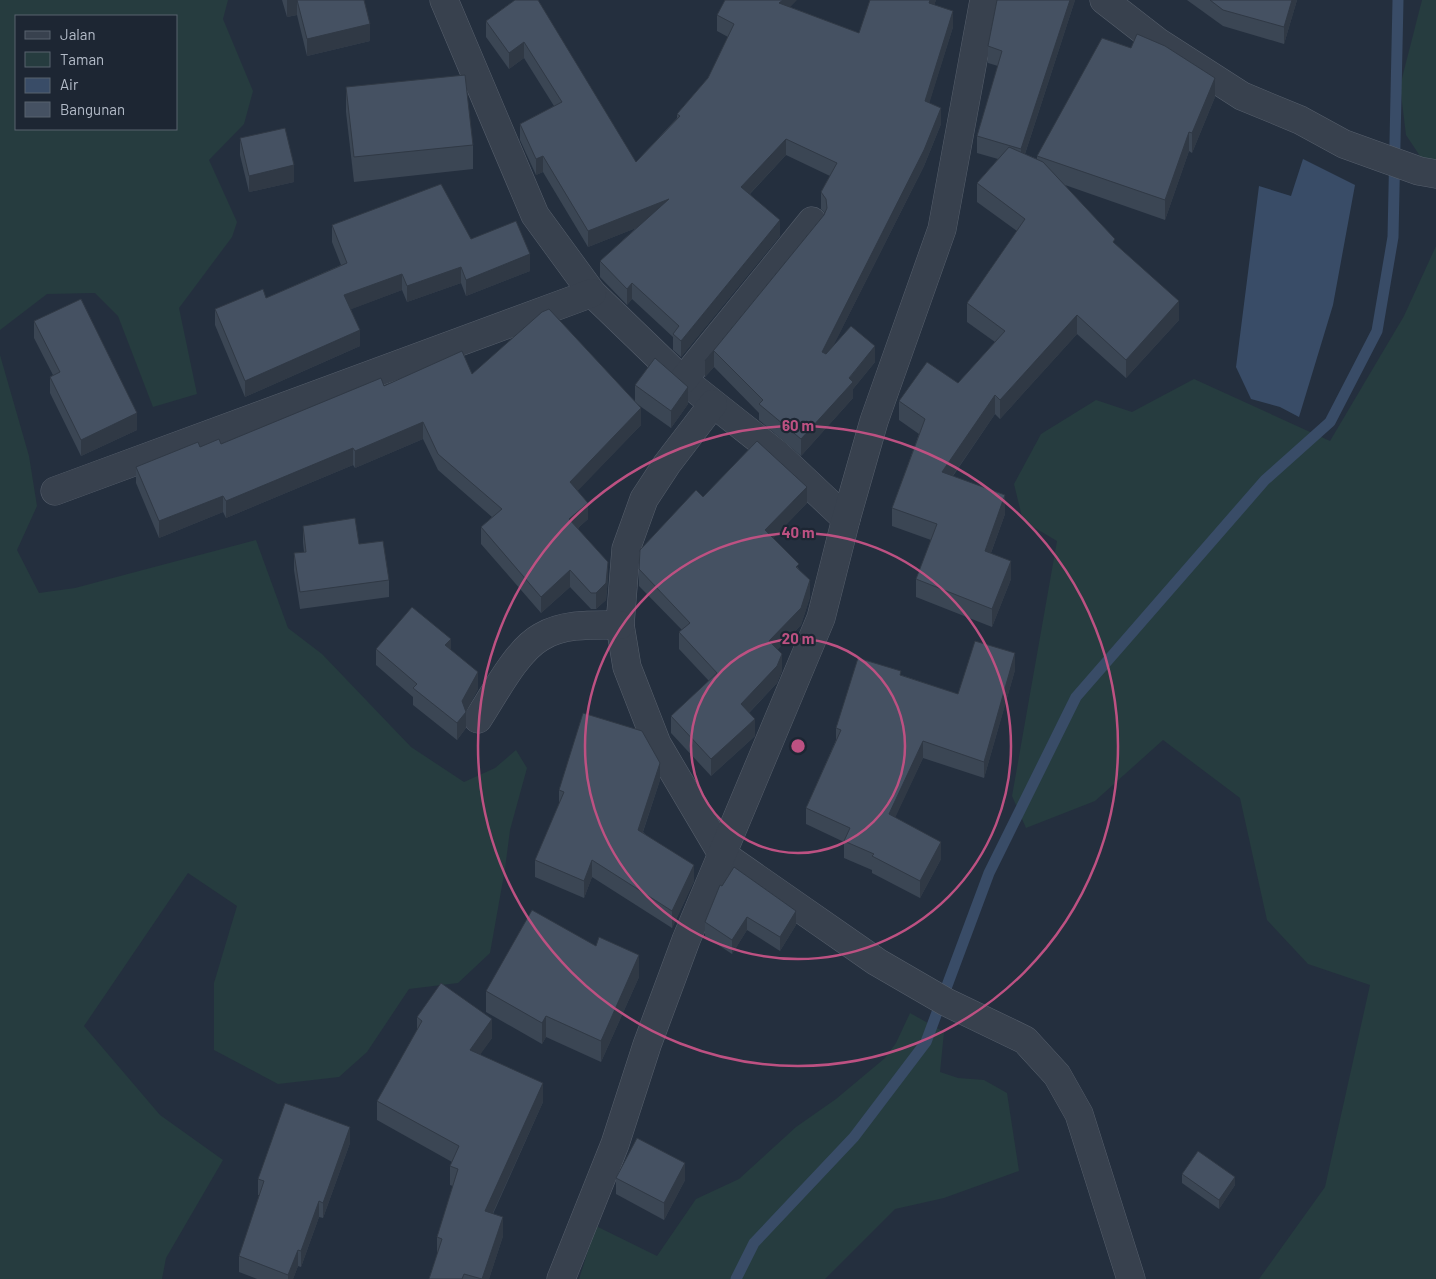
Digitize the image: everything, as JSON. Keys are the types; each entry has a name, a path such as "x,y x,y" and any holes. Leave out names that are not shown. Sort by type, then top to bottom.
{"street":[{"path":"444,0 535,215 592,293 683,380 777,454 846,519"},
{"path":"561,1279 615,1144 647,1045 686,940 822,618 846,519 874,421 942,230 984,0"},
{"path":"1104,0 1158,42 1242,96 1300,120 1344,144 1427,172"},
{"path":"683,380 812,221"},
{"path":"55,491 592,293"},
{"path":"713,404 667,464 644,498 626,548 620,625 627,667 657,744 722,854 877,962 946,1002 1025,1040 1057,1075 1079,1114 1131,1279"},
{"path":"478,719 523,653 540,637 555,631 581,625 620,625"}],"green space":[{"path":"0,0 228,0 223,19 253,91 244,124 209,160 237,222 232,237 179,308 197,394 153,407 118,316 95,293 47,294 0,330"},
{"path":"1422,0 1436,0 1436,180 1406,135 1400,86"},
{"path":"1436,246 1436,1279 1259,1279 1325,1187 1370,985 1308,964 1267,920 1240,798 1163,740 1095,801 1026,828 1012,796 1057,541 1023,521 1014,484 1041,434 1096,400 1132,412 1194,379 1330,441 1404,316"},
{"path":"0,355 29,456 37,506 17,550 39,593 75,588 256,540 288,628 322,654 411,747 464,782 495,768 516,750 527,768 510,830 490,953 458,983 409,989 367,1052 339,1077 278,1084 214,1050 214,983 237,906 188,873 84,1026 160,1115 223,1160 166,1258 162,1279 0,1279"},
{"path":"910,1013 944,1032 940,1072 958,1078 984,1080 1007,1093 1019,1171 944,1198 895,1209 825,1279 579,1279 596,1226 657,1256 696,1199 739,1179 796,1127 836,1099 885,1058 896,1043"}],"water":[{"path":"1303,159 1355,185 1333,305 1299,417 1280,407 1251,399 1236,367 1259,186 1291,196"}],"building":[{"path":"297,0 364,0 370,24 307,39"},
{"path":"515,0 538,0 636,162 680,116 677,114 708,78 734,24 717,15 725,0 783,0 779,3 859,33 870,0 930,0 929,3 953,11 925,101 941,108 924,150 822,352 826,354 851,326 875,346 849,378 853,382 801,439 759,404 763,400 714,351 705,361 824,215 827,208 826,199 821,192 837,163 786,139 741,187 780,220 681,341 673,334 679,326 632,283 627,289 600,261 669,199 588,231 543,156 536,159 520,124 562,102 524,42 509,53 486,21"},
{"path":"997,0 1070,0 1021,149 977,136 1002,51 988,46"},
{"path":"1210,0 1292,0 1284,27 1223,10"},
{"path":"1137,34 1165,46 1215,78 1192,133 1189,132 1165,200 1037,156 1102,38 1131,48"},
{"path":"465,75 473,145 354,157 346,87"},
{"path":"285,128 294,165 249,176 240,138"},
{"path":"1009,147 1043,162 1115,239 1113,242 1179,301 1126,360 1077,315 1000,400 995,395 942,472 1005,495 985,551 1011,561 992,609 916,579 937,524 892,508 925,419 899,401 927,362 958,383 1005,331 967,303 1025,219 977,183"},
{"path":"441,184 471,239 516,221 530,254 466,280 461,267 407,286 402,274 344,295 360,330 245,381 215,309 263,289 266,298 347,263 332,225"},
{"path":"81,299 137,413 81,440 50,377 60,372 34,321"},
{"path":"549,309 641,408 570,482 588,503 569,519 608,562 606,583 596,593 591,593 570,570 541,597 481,527 502,509 438,454 423,422 355,451 353,448 226,501 223,496 159,521 136,467 198,442 200,447 219,439 221,444 381,378 384,386 462,351 472,374 542,312"},
{"path":"655,358 688,387 671,411 635,385"},
{"path":"757,441 807,487 765,530 799,564 796,567 810,580 801,608 769,641 782,654 777,666 741,704 755,719 711,759 671,716 717,673 679,632 690,623 639,569 640,550 696,490 703,497"},
{"path":"355,518 359,544 383,541 389,580 300,592 294,553 306,552 303,526"},
{"path":"412,607 451,639 445,645 478,672 462,701 466,712 457,723 413,688 417,684 376,649"},
{"path":"975,641 1015,653 984,762 923,741 889,814 941,842 920,881 872,856 874,854 844,841 850,828 806,808 841,730 836,728 858,658 901,671 900,675 958,694"},
{"path":"583,713 642,731 660,763 638,830 694,865 672,911 592,860 584,881 535,860 564,792 559,790"},
{"path":"734,867 796,911 780,937 747,917 732,940 705,922 720,885 722,886"},
{"path":"532,910 596,946 599,937 639,955 601,1041 546,1016 542,1023 486,991"},
{"path":"441,983 492,1019 470,1050 543,1083 485,1211 503,1217 482,1279 464,1274 462,1279 429,1279 442,1239 437,1237 458,1169 450,1166 459,1146 377,1101 422,1021 417,1017"},
{"path":"285,1103 350,1127 323,1203 319,1201 301,1251 298,1250 288,1275 239,1256 264,1181 258,1179"},
{"path":"637,1138 685,1163 664,1203 616,1178"},
{"path":"1198,1151 1235,1177 1219,1200 1182,1174"}],"waterway":[{"path":"736,1279 754,1243 854,1137 926,1042 989,873 1076,697 1265,480 1330,422 1377,331 1393,237 1398,0"}]}
